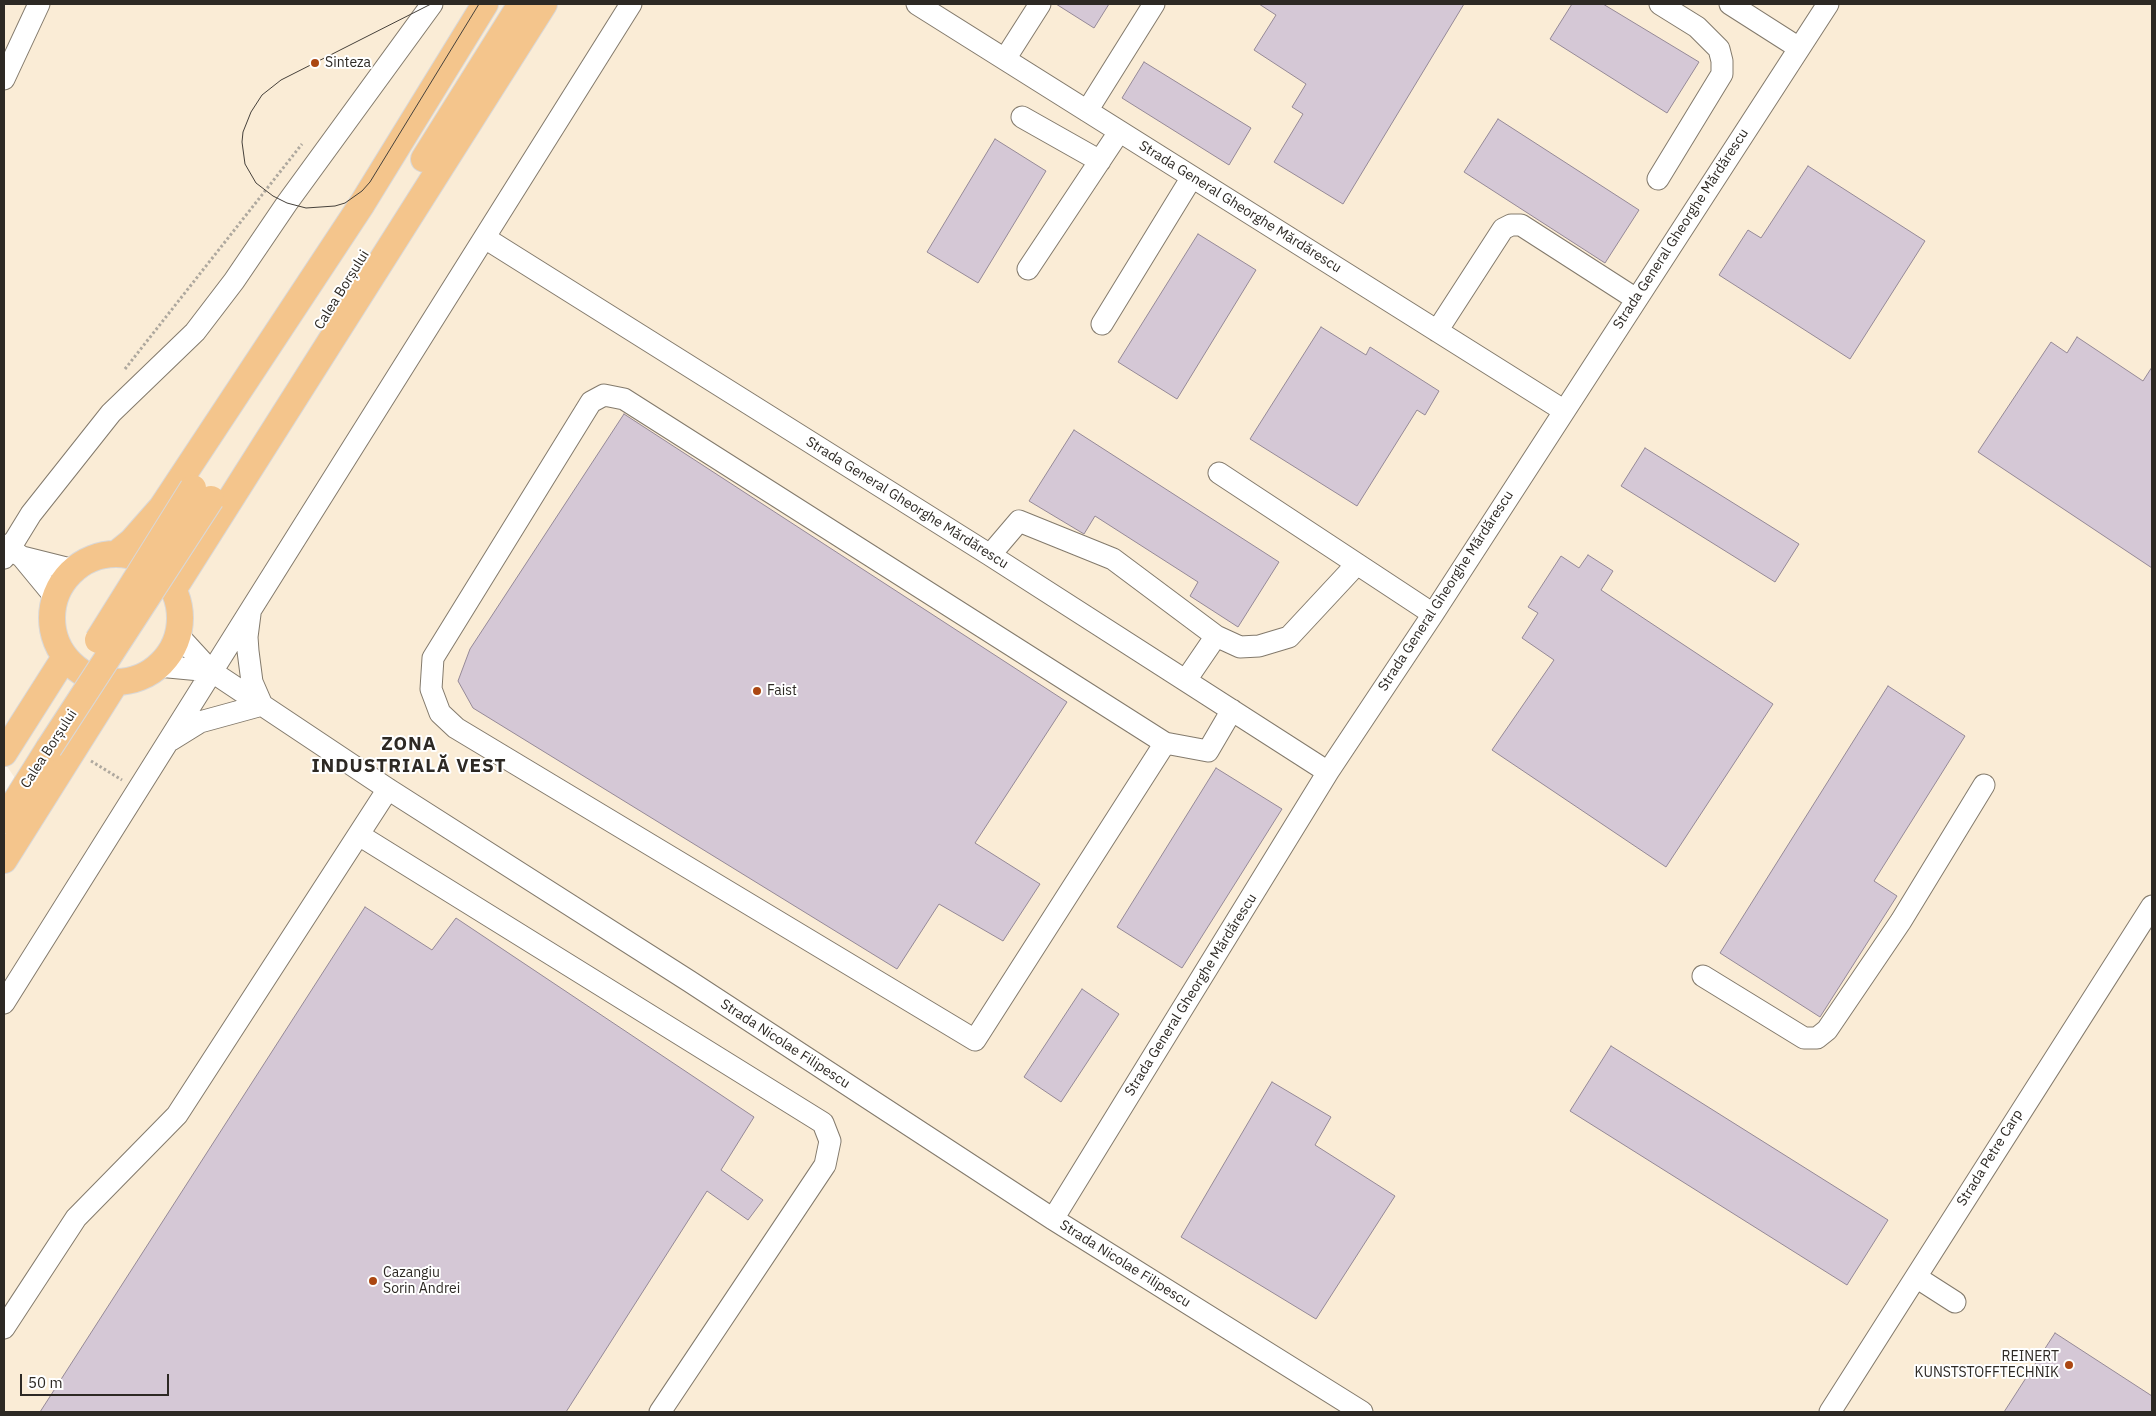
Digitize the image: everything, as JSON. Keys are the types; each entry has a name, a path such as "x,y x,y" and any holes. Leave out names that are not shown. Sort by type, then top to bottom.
{"main road":[{"path":"116,554 132,541 162,507 362,204 485,4"},
{"name":"Calea Borșului","path":"202,494 496,4"},
{"name":"Calea Borșului","path":"4,820 42,744 202,494 521,4"},
{"path":"173,590 544,4"},
{"path":"116,554 134,557 150,564 163,575 173,590 179,612 177,634 167,657 158,666 136,678 116,682 87,676 75,668 65,657 57,643 53,628 52,612 55,597 63,582 74,570 86,561 116,554"},
{"path":"4,753 65,657"},
{"path":"4,860 116,682"},
{"name":"Calea Borșului","path":"4,790 42,744"}],"street":[{"path":"4,79 39,4"},
{"path":"10,552 31,514 59,476 111,413 195,332 234,281 287,203 432,4"},
{"path":"4,1003 631,4"},
{"name":"Strada General Gheorghe Mărdărescu","path":"917,4 1563,410"},
{"path":"1005,59 1040,4"},
{"path":"1087,112 1154,4"},
{"path":"1658,179 1722,74 1722,61 1719,49 1696,27 1660,4"},
{"path":"1730,4 1799,48"},
{"name":"Strada General Gheorghe Mărdărescu","path":"1054,1219 1328,772 1433,614 1563,410 1828,4"},
{"path":"1022,117 1100,161"},
{"path":"1028,269 1119,132"},
{"path":"1102,324 1192,177"},
{"path":"1437,331 1503,229 1511,225 1521,225 1636,299"},
{"name":"Strada General Gheorghe Mărdărescu","path":"485,238 990,555 1328,772"},
{"path":"1165,743 975,1040 456,728 440,713 431,689 432,658 591,402 604,395 624,399 1165,743 1208,750 1232,710"},
{"path":"1219,473 1433,614"},
{"path":"990,555 1019,522 1113,559 1216,636 1240,647 1258,646 1289,637 1356,565"},
{"path":"10,552 74,570"},
{"path":"10,552 55,597"},
{"path":"167,743 200,722 262,705 252,682 248,651 247,637 252,607"},
{"name":"Strada Nicolae Filipescu","path":"177,634 211,671 388,789 689,981 1054,1219 1362,1412"},
{"path":"1186,680 1216,636"},
{"name":"Strada Nicolae Filipescu","path":"158,666 211,671"},
{"path":"1703,976 1804,1038 1817,1038 1827,1030 1901,921 1984,785"},
{"path":"4,1328 76,1218 177,1115 388,789"},
{"path":"359,835 823,1123 830,1141 825,1165 660,1412"},
{"name":"Strada Petre Carp","path":"1830,1412 2152,906"},
{"path":"1916,1277 1955,1302"}],"path":[{"path":"122,373 307,138"}],"shaded area":[{"path":"4,4 2152,4 2152,1412 4,1412 4,860 36,809 4,762"}],"building":[{"path":"1056,4 1109,4 1094,28"},
{"path":"1259,4 1464,4 1343,204 1274,162 1303,114 1292,107 1306,84 1254,50 1276,15"},
{"path":"1572,4 1603,4 1699,62 1667,113 1550,39"},
{"path":"1144,62 1251,128 1229,165 1122,98"},
{"path":"1498,119 1639,210 1605,263 1464,172"},
{"path":"995,139 1046,171 978,283 927,252"},
{"path":"1808,166 1925,241 1850,359 1719,275 1748,230 1761,238"},
{"path":"1198,234 1256,270 1177,399 1118,362"},
{"path":"1321,327 1366,355 1370,347 1439,391 1425,415 1417,410 1357,506 1250,439"},
{"path":"2077,337 2143,381 2152,367 2152,568 1978,452 2051,342 2067,353"},
{"name":"Faist","path":"624,414 1067,702 975,843 1040,884 1003,941 939,904 897,969 473,708 458,681 470,649"},
{"path":"1074,430 1279,562 1238,627 1190,596 1198,582 1095,516 1084,534 1029,501"},
{"path":"1645,448 1799,544 1775,582 1621,486"},
{"path":"1588,555 1613,571 1601,590 1773,704 1666,867 1492,750 1554,660 1522,638 1538,613 1528,607 1561,556 1579,568"},
{"path":"1888,686 1965,736 1874,881 1897,896 1820,1017 1720,953"},
{"path":"1216,768 1282,809 1182,968 1117,927"},
{"path":"365,907 432,950 456,918 754,1117 721,1170 763,1200 748,1220 707,1191 566,1412 40,1412"},
{"path":"1082,989 1119,1014 1061,1102 1024,1077"},
{"path":"1611,1046 1888,1220 1847,1285 1570,1111"},
{"path":"1272,1082 1331,1117 1315,1145 1395,1196 1316,1319 1181,1237"},
{"name":"REINERT KUNSTSTOFFTECHNIK","path":"2055,1333 2152,1396 2152,1412 2004,1412"}],"tram line":[{"path":"431,4 281,80 262,95 251,112 243,132 242,142 245,164 256,183 273,196 287,203 306,208 335,206 345,203 362,191 370,182 479,4"}],"place":[{"name":"Sinteza","path":"315,63"},
{"name":"Faist","path":"757,691"},
{"name":"Cazangiu Sorin Andrei","path":"373,1281"},
{"name":"REINERT KUNSTSTOFFTECHNIK","path":"2069,1365"}],"district":[{"name":"ZONA INDUSTRIALĂ VEST","path":"409,756"}]}
